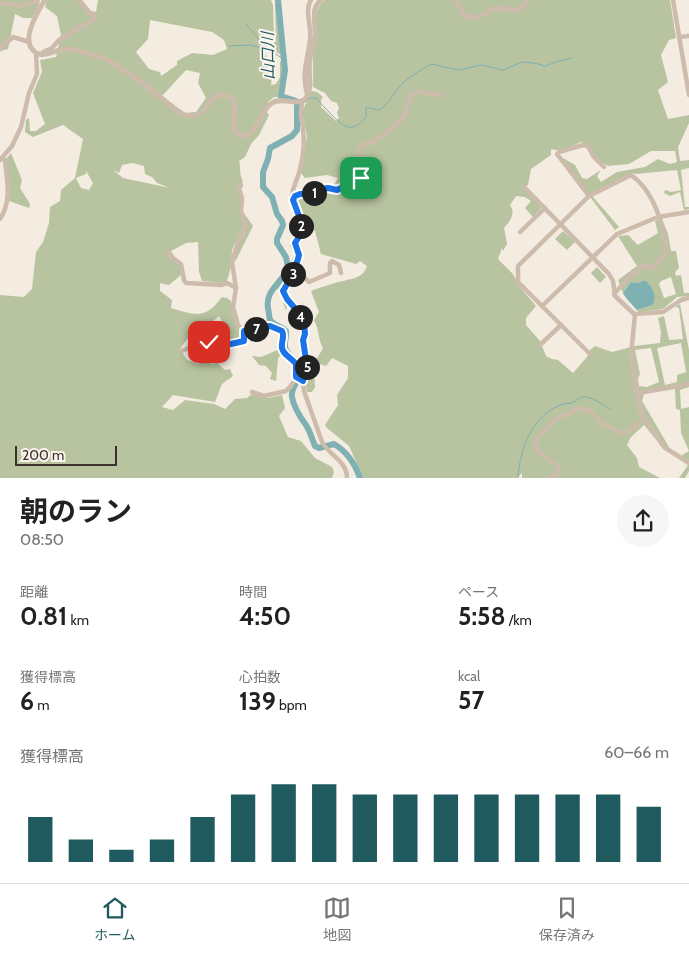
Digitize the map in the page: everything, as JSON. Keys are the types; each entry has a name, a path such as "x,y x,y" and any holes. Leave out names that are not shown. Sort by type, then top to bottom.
{"street":[{"path":"0,3 17,7 25,6 38,0"},
{"path":"28,42 32,24 44,0"},
{"path":"39,54 52,48 60,40 92,22 94,16 90,14 79,0"},
{"path":"321,0 315,7 314,12 315,34 309,59 310,82 308,94 301,103 300,114 305,136 304,147 299,173 292,192 302,232 295,243 299,255 293,274 283,291 304,322 305,334 303,340 307,366 303,381 305,395 325,448 346,467 347,478"},
{"path":"455,0 465,16 476,18 498,8 518,10 525,5 527,0"},
{"path":"673,0 689,95"},
{"path":"308,94 304,67 310,39 309,1"},
{"path":"679,37 689,36"},
{"path":"0,49 13,37 28,42 39,54 47,55 65,48 106,59 182,114 189,117 196,116 204,111 213,99 218,96 229,97 233,100 236,107 233,125 236,132 241,136 247,136 251,132 272,102 279,100 301,103"},
{"path":"0,218 5,209 8,190 5,161 1,159 21,127 29,92 37,74 39,54"},
{"path":"293,200 295,196 300,194 311,194 321,189 337,190 361,178 364,172 358,156 362,145 374,141 389,131 404,117 410,97 414,93 441,95"},
{"path":"589,196 557,154 583,145 588,146 592,156 604,167"},
{"path":"590,354 518,282 518,266 589,196 632,174 647,190 665,237 666,252 652,269 649,266 640,267 614,294"},
{"path":"182,351 195,345 209,342 236,344 244,341 244,331 238,325 232,307 236,288 232,262 245,223 241,211 242,198 239,189 242,185"},
{"path":"525,188 612,278 614,294 635,315"},
{"path":"520,232 545,208"},
{"path":"542,306 617,234 658,217 689,212"},
{"path":"168,252 170,256 181,264 186,283 221,285 226,283 236,288"},
{"path":"296,265 298,268 297,274 300,278 304,277 309,282 330,273 330,263 332,261 339,264 341,273"},
{"path":"635,315 663,312 681,300 689,298"},
{"path":"635,315 631,355 638,393 638,404 644,419 664,447 689,463"},
{"path":"540,345 561,325"},
{"path":"244,331 270,326 282,331 284,336 281,346 282,350 296,364 296,377 286,391 264,396 252,392"},
{"path":"296,377 303,381"},
{"path":"638,393 689,384"},
{"path":"548,478 557,474 558,466 538,452 534,444 553,421 579,408 585,408 603,424 624,433 644,419"}],"green space":[{"path":"0,0 36,0 40,3 32,18 23,18 15,14 8,49 0,51"},
{"path":"40,0 82,0 91,11 96,12 98,0 271,0 273,5 274,40 263,51 269,61 267,67 272,75 271,85 276,84 280,77 280,61 284,62 283,75 279,97 274,97 268,102 266,111 269,115 245,157 239,161 243,181 237,191 241,196 244,224 232,250 231,267 227,281 220,283 202,281 199,272 198,242 186,243 171,251 180,265 181,275 169,285 160,283 160,291 172,300 171,308 193,314 205,312 222,297 231,301 242,340 223,342 188,338 180,349 187,360 198,364 202,360 213,364 217,363 225,370 230,369 233,376 222,384 215,402 173,395 162,407 173,410 185,400 214,404 225,409 235,399 247,398 253,393 268,398 282,395 285,408 279,416 288,437 301,441 315,458 332,467 334,472 332,478 0,478 0,295 24,297 32,289 36,252 43,242 49,223 50,207 60,201 61,190 75,178 83,139 63,125 33,137 25,132 26,120 29,118 30,131 36,131 45,124 33,93 42,72 40,60 56,57 59,44 53,47 61,35 57,16 45,7 47,1","holes":["150,20 212,32 224,40 227,49 213,55 192,53 177,61 177,65 161,76 160,72 149,69 136,52 148,39","186,70 200,73 198,83 206,98 196,112 185,113 162,96","132,163 144,166 145,174 152,177 157,183 170,188 123,178 113,170 119,173 122,165","86,171 93,183 89,190 81,188 76,178 86,174","219,316 225,326 220,332 213,330 211,323"]},
{"path":"325,0 670,0 676,38 669,40 661,55 668,82 658,90 668,119 689,115 689,123 678,147 680,161 689,160 689,168 681,170 685,207 689,207 689,209 684,210 680,192 670,196 664,193 665,190 671,192 681,190 677,170 631,173 594,193 593,197 619,227 615,230 563,161 563,158 575,165 582,178 587,179 601,170 597,176 601,182 617,172 645,167 658,159 670,164 677,162 675,151 651,151 629,164 608,166 594,158 590,146 581,142 561,151 551,149 551,155 531,169 528,185 524,188 542,207 533,217 525,208 531,201 525,197 516,196 510,205 512,217 504,228 507,244 503,251 502,248 498,259 513,274 520,287 536,306 526,318 526,325 540,341 546,356 558,360 573,373 595,346 612,352 635,346 660,343 661,332 658,318 664,316 669,340 683,339 679,308 675,307 680,304 689,350 689,387 680,390 681,409 689,407 689,451 681,433 680,410 676,409 675,389 644,394 642,401 669,447 664,449 644,425 631,437 627,445 637,458 639,467 660,478 522,478 522,473 517,478 363,478 349,446 325,425 338,405 337,395 348,378 348,366 332,358 326,366 319,364 314,372 315,387 312,392 307,392 306,384 309,364 318,357 323,348 314,320 319,312 311,291 358,276 365,271 367,266 360,261 356,264 321,254 315,231 304,223 295,202 299,196 312,196 326,190 338,193 340,190 333,187 338,178 327,175 305,178 301,173 307,136 302,112 311,91 317,92 323,97 321,107 336,121 339,118 337,103 331,101 325,93 313,87 314,27 320,6","holes":["681,343 686,372 677,375 677,382 665,385 657,348","651,348 659,382 647,387 639,386 638,379 640,374 635,350"]},
{"path":"277,2 283,56 269,48 276,41 275,4"},
{"path":"11,153 22,180 20,188 30,204 29,208 9,201 10,191 6,159"},
{"path":"243,212 253,226 234,261 237,246 245,233"},
{"path":"662,219 668,234 671,251 676,251 679,268 675,272 676,276 681,275 684,293 689,293 689,296 677,297 663,309 639,312 637,310 653,305 645,280 638,283 631,282 623,293 618,280 637,266 618,236 628,235 638,245 658,233 655,221","holes":["671,277 676,294 664,298 659,284 661,281"]},
{"path":"563,231 575,242 567,250 555,239"},
{"path":"289,244 295,250 296,258 292,272 282,289 287,307 286,310 277,288 288,273 289,263 291,263 294,254"},
{"path":"597,267 606,277 600,283 591,273"},
{"path":"280,349 282,354 278,358 276,381 270,379 272,373 266,366 259,365 252,356 261,357"},
{"path":"689,451 689,471 685,478 679,478 688,465 682,455"}],"water":[{"path":"645,280 654,291 655,298 653,305 637,310 623,293 631,282 638,283"}],"waterway":[{"name":"山口川","path":"278,0 285,70 281,96 296,101"},
{"path":"229,46 250,45 268,50 246,24"},
{"path":"272,52 285,60"},
{"path":"304,103 309,98 316,98 343,125 351,127 361,123 366,117 366,108 379,110 405,81 431,64 459,70 481,65 503,70 522,62 545,66 572,58"},
{"name":"山口川","path":"297,105 297,130 292,136 270,148 263,172 263,187 272,197 277,214 282,221 283,225 277,243 286,257 288,268 269,296 269,317 272,322 286,331 285,348 299,365 300,372 292,397 299,416 307,427 315,446 319,448 334,444 350,458 360,478"},
{"path":"518,478 521,456 529,435 534,426 550,411 562,404 572,403 584,397 592,399 610,409"}],"route":[{"path":"209,342 236,344 244,341 244,331 270,326 282,331 284,336 281,346 282,350 296,364 296,377 303,381 307,366 303,340 305,334 304,322 283,291 284,286 292,277 298,259 299,255 295,243 302,232 293,200 295,196 300,194 311,194 321,189 337,190 361,178"}]}
